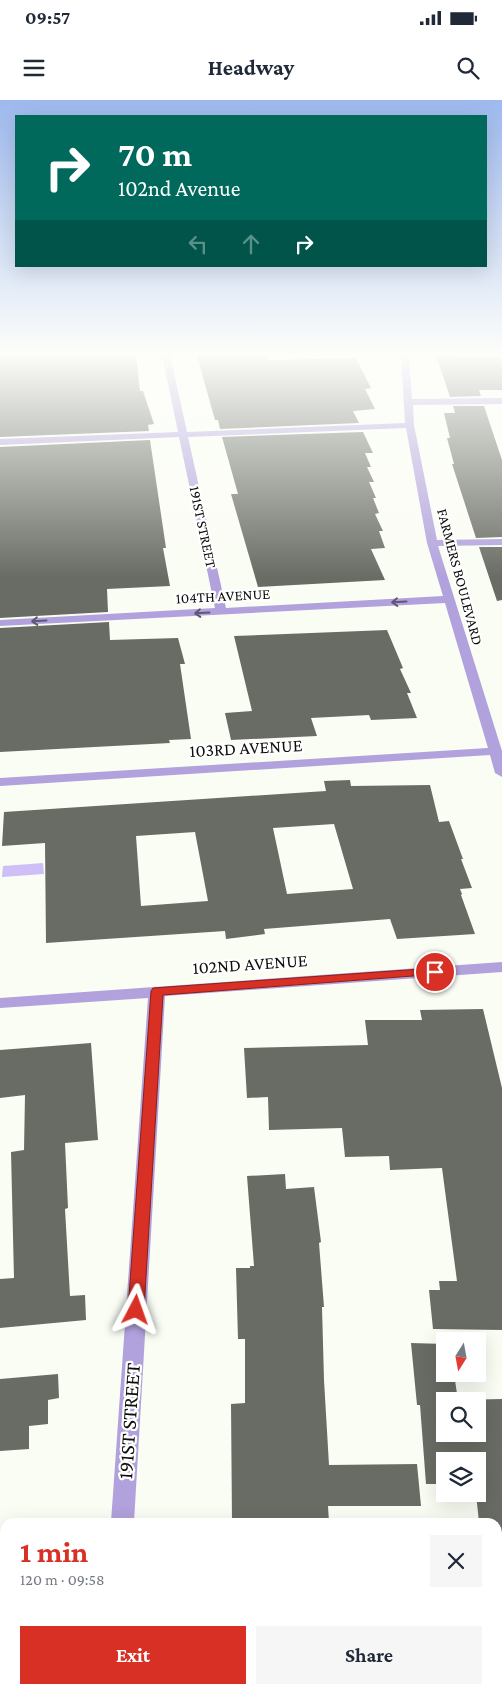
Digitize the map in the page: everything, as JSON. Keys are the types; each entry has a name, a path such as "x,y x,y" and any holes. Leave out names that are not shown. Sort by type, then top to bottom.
{"street":[{"name":"191ST STREET","path":"182,429 221,612"},
{"path":"0,442 301,429"},
{"name":"FARMERS BOULEVARD","path":"411,429 432,543 502,773"},
{"path":"432,543 502,542"},
{"name":"104TH AVENUE","path":"0,623 448,599"},
{"name":"103RD AVENUE","path":"0,782 495,751"},
{"name":"102ND AVENUE","path":"0,1003 502,967"},
{"name":"191ST STREET","path":"122,1518 157,991"}],"shaded area":[{"path":"43,863 44,874 2,877 3,866"}],"building":[{"path":"0,429 149,429 149,431 0,437"},
{"path":"448,429 492,429 502,460 502,537 476,538 452,464 454,464 447,438 450,438"},
{"path":"363,432 373,453 365,453 371,467 367,467 374,482 369,482 376,498 373,498 379,513 375,514 383,531 379,531 385,548 371,549 385,580 258,587 231,494 238,494 222,437"},
{"path":"150,440 166,548 163,548 170,586 107,589 108,612 0,618 0,447"},
{"path":"479,547 502,547 502,600 497,601"},
{"path":"109,622 110,640 178,638 185,664 180,664 191,739 169,740 170,743 0,752 0,628"},
{"path":"387,630 403,668 400,669 411,693 407,693 417,718 371,720 369,715 311,718 317,736 231,740 225,713 252,711 234,636"},
{"path":"350,780 351,786 430,785 439,822 449,821 472,888 460,889 475,934 397,939 390,919 264,929 265,934 226,939 225,931 46,943 45,843 2,846 4,812 326,791 324,781","holes":["334,824 353,889 287,894 273,828","195,832 208,901 141,906 136,836"]},
{"path":"483,1009 502,1088 502,1330 433,1329 429,1290 440,1290 439,1281 457,1281 442,1168 390,1170 389,1156 345,1157 342,1128 269,1130 268,1097 247,1098 244,1048 368,1045 365,1020 422,1020 420,1010"},
{"path":"91,1043 98,1140 65,1143 68,1208 65,1209 70,1296 85,1295 86,1320 0,1328 0,1279 14,1278 11,1152 24,1150 25,1095 0,1098 0,1050"},
{"path":"285,1174 286,1189 314,1187 321,1242 319,1243 324,1307 322,1307 324,1380 329,1465 417,1464 421,1506 328,1506 329,1518 232,1518 231,1404 245,1403 245,1339 238,1339 236,1268 250,1268 250,1266 254,1266 247,1176"},
{"path":"411,1343 436,1344 436,1382 455,1382 457,1392 436,1392 436,1442 486,1442 486,1399 502,1399 502,1518 479,1518 477,1502 486,1502 486,1452 436,1452 436,1484 426,1484 420,1405 417,1405"},
{"path":"58,1374 59,1398 48,1400 48,1424 29,1426 29,1449 0,1451 0,1379"}],"route":[{"path":"136,1310 157,991 435,972"}]}
